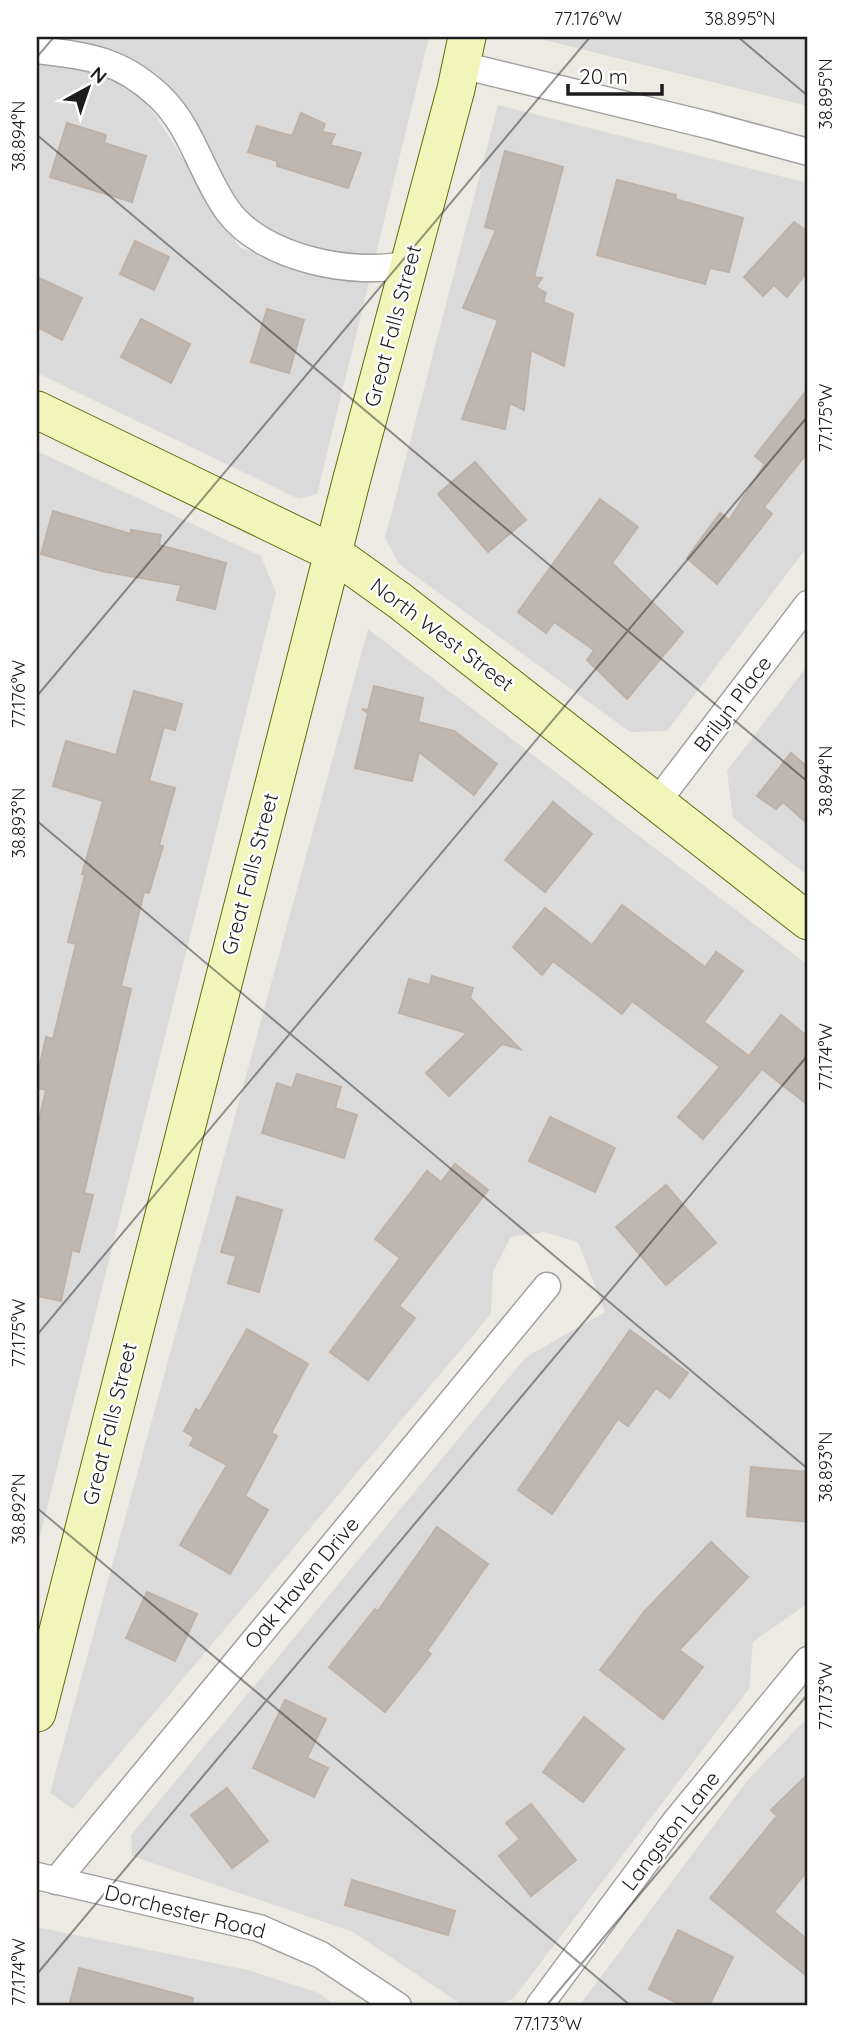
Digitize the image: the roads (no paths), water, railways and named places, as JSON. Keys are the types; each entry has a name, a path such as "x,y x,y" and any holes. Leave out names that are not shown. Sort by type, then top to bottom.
{"main road":[{"name":"Great Falls Street","path":"37,1713 464,51"},
{"name":"North West Street","path":"37,410 333,553 400,601 808,921"}],"street":[{"path":"37,50 95,57 129,73 159,96 190,136 228,211 246,229 270,245 355,269 386,269 409,264"},
{"path":"464,51 708,125 808,152"},
{"name":"Brilyn Place","path":"657,802 808,604"},
{"name":"Oak Haven Drive","path":"46,1878 547,1286"},
{"name":"Langston Lane","path":"540,2006 675,1822 808,1660"},
{"name":"Dorchester Road","path":"46,1878 259,1928 321,1955 398,2006"}]}
